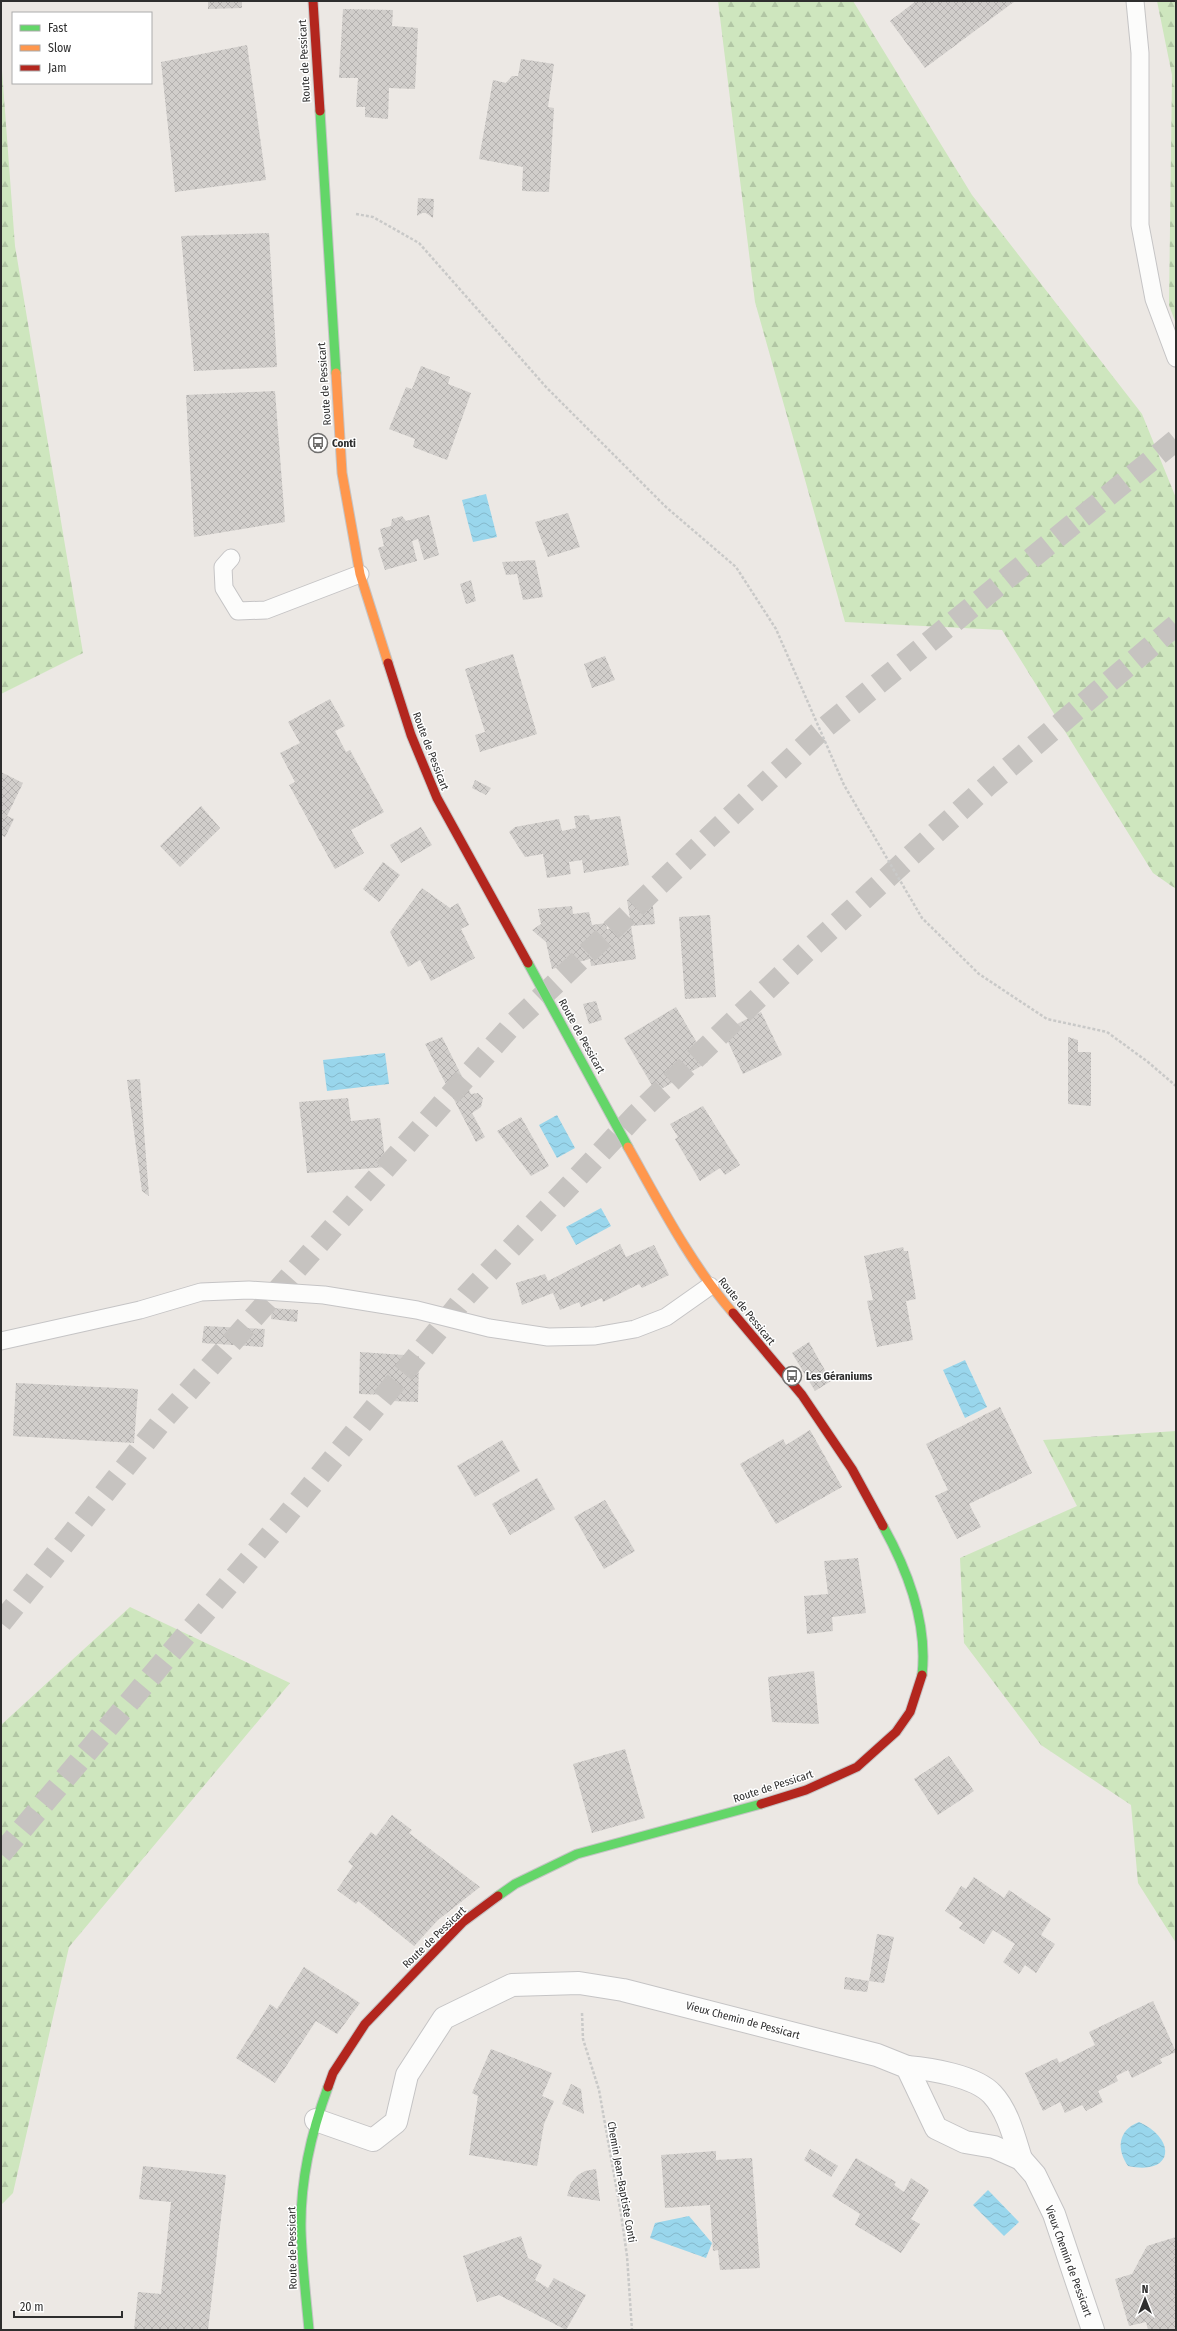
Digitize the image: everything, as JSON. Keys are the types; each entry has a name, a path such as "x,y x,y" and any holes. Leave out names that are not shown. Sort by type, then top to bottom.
{"street":[{"name":"Route de Pessicart","path":"309,2330 301,2229 304,2178 316,2120 333,2073 364,2024 463,1922 516,1884 577,1854 806,1790 857,1767 896,1732 910,1712 922,1680 924,1643 908,1578 894,1545 852,1469 802,1395 710,1286 660,1203 437,798 411,735 360,574 342,473 324,208 313,1"},
{"name":"Vieux Chemin de Pessicart","path":"316,2120 373,2140 396,2122 407,2075 444,2018 512,1985 579,1983 623,1990 877,2055 908,2067 936,2128 965,2142 994,2147 1021,2159 1035,2175 1054,2214 1093,2330"},
{"path":"908,2067 928,2069 965,2078 992,2093 1008,2120 1021,2159"}],"lane":[{"path":"1135,1 1140,53 1140,225 1154,299 1176,358"},
{"path":"230,558 223,567 224,588 238,611 266,610 360,574"},
{"path":"1,1341 140,1310 201,1292 249,1290 331,1296 417,1310 488,1328 548,1337 595,1336 635,1329 666,1317 710,1286"}],"path":[{"path":"324,208 373,217 419,243 546,387 666,507 736,567 776,629 844,785 922,918 979,974 1047,1019 1107,1032 1148,1062 1176,1086"},
{"name":"Chemin Jean-Baptiste Conti","path":"583,2039 599,2090 621,2214 627,2256 632,2330"}],"green space":[{"path":"718,1 853,1 972,195 1142,414 1176,498 1176,889 1153,873 1002,630 845,622 755,302"},
{"path":"1157,1 1176,1 1176,324 1169,305 1172,75"},
{"path":"1,57 15,246 83,653 1,694"},
{"path":"1176,1431 1176,1943 1138,1883 1131,1805 1041,1745 964,1643 960,1558 1077,1506 1043,1440"},
{"path":"130,1607 290,1683 69,1947 13,2193 1,2205 1,1725"}],"water":[{"path":"486,494 497,537 473,542 462,500"},
{"path":"385,1053 389,1084 327,1091 323,1060"},
{"path":"557,1115 575,1148 557,1158 539,1125"},
{"path":"601,1208 611,1226 576,1245 566,1227"},
{"path":"965,1360 987,1407 965,1418 943,1370"},
{"path":"1139,2122 1151,2129 1160,2137 1164,2146 1165,2154 1162,2161 1154,2166 1143,2168 1128,2166 1124,2160 1121,2147 1123,2135 1132,2125"},
{"path":"988,2190 1019,2222 1004,2236 973,2205"},
{"path":"689,2216 712,2243 706,2258 650,2238 655,2223"}],"building":[{"path":"208,1 242,1 242,8 208,9"},
{"path":"916,1 1015,1 925,68 890,21"},
{"path":"343,9 393,10 392,26 418,28 415,89 389,88 388,119 365,117 365,107 356,107 358,78 339,78"},
{"path":"247,45 266,180 175,192 161,62"},
{"path":"521,59 554,64 548,107 554,108 549,192 522,191 523,167 479,159 493,80 506,83 512,76 518,76"},
{"path":"418,198 434,199 433,218 426,213 422,213 417,216"},
{"path":"269,233 277,367 194,371 181,236"},
{"path":"421,366 450,377 448,384 471,393 447,460 413,447 415,439 389,429 406,387 412,389"},
{"path":"275,391 285,522 194,537 186,395"},
{"path":"568,513 580,547 548,557 535,522"},
{"path":"429,515 439,555 424,560 418,539 412,541 417,561 385,570 378,548 384,546 380,529 391,526 392,519 402,516 406,521"},
{"path":"535,560 543,597 523,600 517,574 506,575 502,562"},
{"path":"471,580 476,601 466,604 460,584"},
{"path":"513,654 537,734 480,752 475,735 485,732 465,669"},
{"path":"605,656 615,680 592,688 584,664"},
{"path":"330,699 345,726 335,731 346,752 350,750 384,812 351,830 364,853 335,869 289,785 295,782 280,753 300,743 288,722"},
{"path":"1,772 23,783 7,816 14,819 5,837 1,835"},
{"path":"475,780 491,788 486,795 472,788"},
{"path":"201,806 220,828 180,867 160,846"},
{"path":"589,815 590,820 620,816 629,865 584,873 582,860 569,862 571,874 547,878 543,854 525,857 509,832 515,827 559,819 562,831 576,828 574,816"},
{"path":"421,827 432,845 401,863 390,845"},
{"path":"383,862 400,875 379,902 363,889"},
{"path":"422,888 450,908 458,903 469,925 461,929 475,958 431,981 420,960 408,967 390,932"},
{"path":"652,898 655,924 631,926 636,959 591,966 590,959 552,969 546,942 532,930 541,924 538,909 572,906 573,914 589,912 592,925 606,923 607,929 631,925 627,900"},
{"path":"710,915 716,997 685,999 679,917"},
{"path":"596,1001 602,1020 589,1024 583,1004"},
{"path":"676,1007 708,1062 656,1092 624,1038"},
{"path":"761,1012 782,1055 743,1074 723,1031"},
{"path":"442,1037 471,1094 478,1093 483,1098 481,1107 472,1113 485,1137 476,1142 425,1044"},
{"path":"1068,1037 1078,1040 1078,1052 1091,1052 1091,1106 1068,1104"},
{"path":"140,1079 149,1196 142,1191 127,1080"},
{"path":"348,1098 351,1121 380,1118 386,1167 307,1173 299,1102"},
{"path":"703,1106 740,1165 725,1175 720,1168 700,1181 675,1139 678,1137 670,1124"},
{"path":"521,1117 549,1166 531,1176 497,1131"},
{"path":"620,1244 626,1257 654,1245 669,1275 642,1288 639,1284 603,1302 602,1298 581,1307 579,1302 560,1310 553,1293 522,1305 516,1283 545,1274 548,1281"},
{"path":"903,1247 904,1251 908,1251 916,1299 906,1301 913,1340 877,1347 867,1301 873,1300 864,1256"},
{"path":"272,1308 298,1310 297,1322 271,1319"},
{"path":"204,1326 265,1329 263,1347 202,1343"},
{"path":"809,1342 831,1381 815,1391 792,1353"},
{"path":"360,1352 419,1356 418,1402 391,1401 391,1395 359,1394"},
{"path":"16,1383 138,1389 134,1443 13,1436"},
{"path":"1000,1407 1032,1473 969,1504 981,1527 957,1539 935,1496 948,1490 926,1444"},
{"path":"810,1430 842,1487 776,1524 740,1464 783,1439 786,1445"},
{"path":"502,1440 520,1471 475,1497 457,1466"},
{"path":"537,1478 555,1509 510,1535 492,1504"},
{"path":"605,1500 635,1551 604,1569 574,1517"},
{"path":"858,1558 866,1613 832,1617 833,1631 807,1634 804,1596 828,1594 824,1561"},
{"path":"814,1671 819,1724 772,1722 768,1677"},
{"path":"625,1749 645,1818 592,1833 573,1764"},
{"path":"949,1756 974,1791 938,1815 914,1779"},
{"path":"392,1815 412,1830 409,1833 480,1887 438,1920 414,1946 358,1901 356,1904 337,1890 353,1866 348,1862 371,1832 376,1836"},
{"path":"974,1877 1004,1898 1009,1890 1051,1919 1041,1935 1055,1944 1036,1973 1025,1965 1019,1974 1003,1962 1015,1944 993,1930 984,1944 959,1928 963,1923 945,1911 961,1886 966,1889"},
{"path":"877,1934 894,1937 884,1983 869,1981"},
{"path":"304,1967 360,2003 337,2034 316,2021 275,2083 236,2058 270,2004 277,2009"},
{"path":"845,1977 869,1981 867,1992 844,1989"},
{"path":"1153,2001 1176,2052 1160,2059 1162,2063 1132,2078 1128,2070 1116,2076 1118,2081 1098,2091 1103,2102 1086,2111 1082,2105 1065,2113 1060,2102 1043,2111 1025,2073 1057,2058 1059,2063 1095,2045 1089,2032"},
{"path":"491,2049 552,2073 542,2096 554,2101 544,2124 537,2166 469,2155 478,2096 472,2093"},
{"path":"571,2084 581,2089 584,2114 562,2104"},
{"path":"810,2149 838,2166 831,2177 804,2160"},
{"path":"716,2151 716,2160 752,2158 760,2268 720,2270 718,2250 713,2251 710,2205 665,2208 661,2155"},
{"path":"856,2158 896,2182 894,2185 904,2192 911,2178 929,2190 911,2219 920,2224 901,2253 855,2225 860,2214 832,2196"},
{"path":"143,2166 226,2175 208,2330 134,2330 138,2292 161,2294 171,2202 139,2199"},
{"path":"596,2169 600,2201 567,2196 571,2183 578,2175 585,2171"},
{"path":"521,2236 528,2258 542,2265 535,2280 548,2288 554,2278 586,2295 566,2330 499,2295 477,2302 463,2256"},
{"path":"1176,2237 1176,2330 1148,2330 1146,2322 1129,2326 1115,2279 1132,2274 1147,2246"}],"tunnel":[{"path":"1,1623 163,1420 513,1024 818,733 1176,440"},
{"path":"1,1854 284,1519 466,1296 635,1116 807,951 987,786 1176,625"}],"traffic: fast":[{"path":"320,111 336,373"},
{"path":"528,963 628,1147"},
{"path":"883,1526 908,1579 919,1617 922,1636 922,1675"},
{"path":"498,1896 515,1884 577,1854 761,1804"},
{"path":"309,2330 301,2230 302,2193 316,2122 328,2087"}],"traffic: slow":[{"path":"336,373 342,473 360,574 388,663"},
{"path":"628,1147 689,1254 717,1294 733,1313"}],"traffic: jam":[{"path":"313,1 320,111"},
{"path":"388,663 411,735 437,798 528,963"},
{"path":"733,1313 802,1395 852,1469 883,1526"},
{"path":"761,1804 806,1790 857,1767 896,1732 910,1712 922,1675"},
{"path":"328,2087 333,2073 365,2024 463,1922 498,1896"}],"place":[{"name":"Conti","path":"318,443"},
{"name":"Les Géraniums","path":"792,1376"}]}
